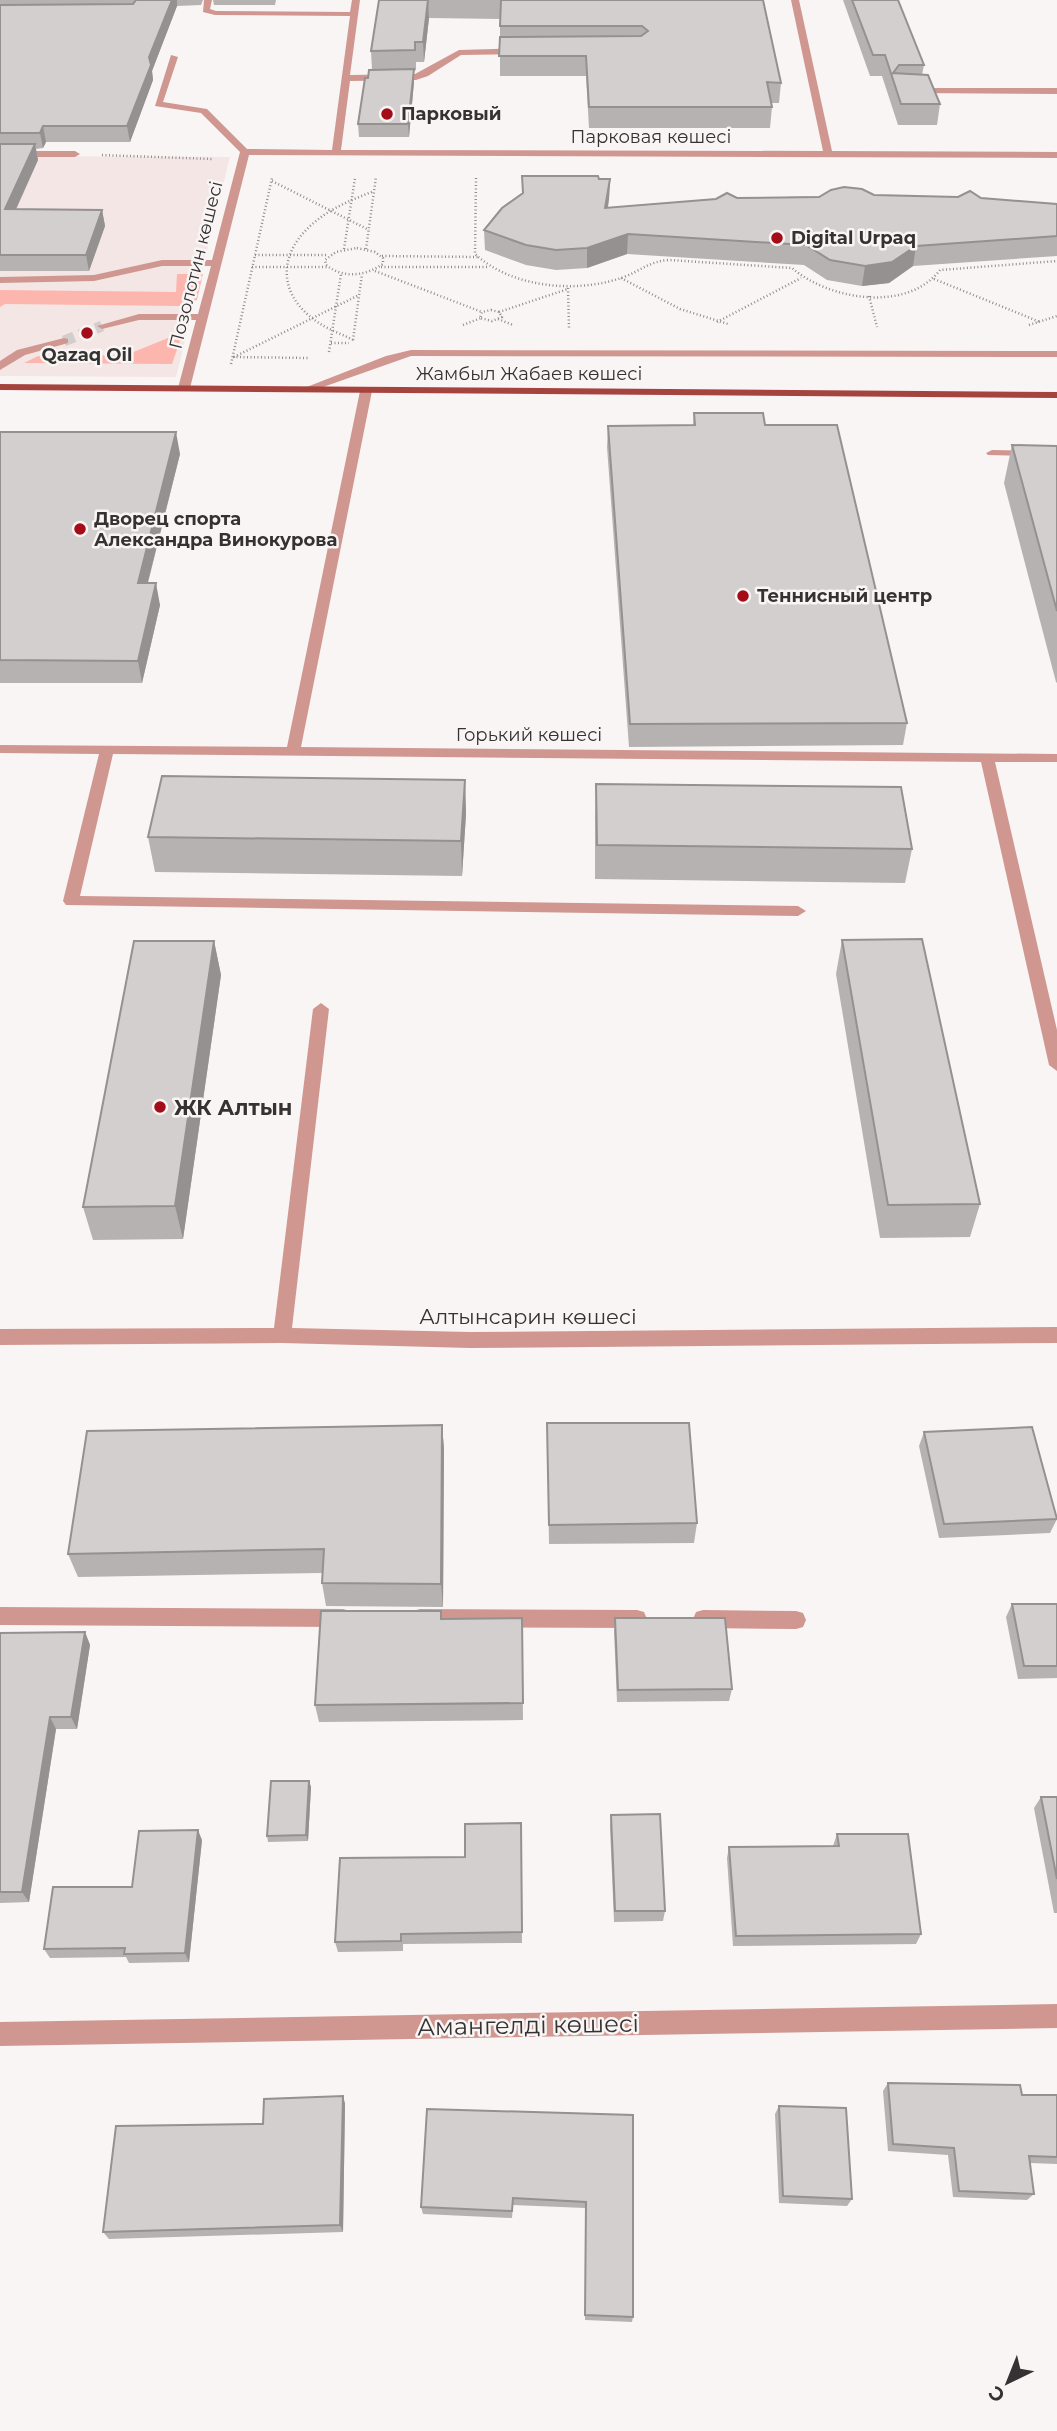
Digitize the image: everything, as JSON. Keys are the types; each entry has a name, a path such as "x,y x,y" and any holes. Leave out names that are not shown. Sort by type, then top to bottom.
{"main road":[{"name":"Жамбыл Жабаев көшесі","path":"0,387 1057,395"}],"street":[{"path":"208,0 206,10 215,13 354,14"},
{"path":"336,152 348,78 356,0"},
{"path":"795,0 828,154"},
{"path":"348,78 421,76 448,58 467,52 530,51"},
{"path":"174,57 158,104 204,111 244,156"},
{"path":"909,91 1057,91"},
{"name":"Парковая көшесі","path":"244,156 336,152 1057,155"},
{"path":"0,154 75,154"},
{"name":"Позолотин көшесі","path":"184,388 244,156"},
{"path":"0,280 94,278 162,263 217,263"},
{"path":"102,326 139,317 203,317"},
{"path":"0,368 21,352 64,341"},
{"path":"305,390 390,358 411,353 1057,354"},
{"path":"293,753 366,391"},
{"path":"992,453 1057,454"},
{"name":"Горький көшесі","path":"0,749 1057,758"},
{"path":"107,750 71,901 798,911"},
{"path":"987,758 1057,1065"},
{"path":"282,1335 321,1009"},
{"name":"Алтынсарин көшесі","path":"0,1337 282,1335 470,1340 1057,1335"},
{"path":"0,1616 363,1618"},
{"path":"405,1618 657,1619"},
{"path":"685,1619 796,1620"},
{"name":"Амангелді көшесі","path":"0,2034 1057,2016"}],"path":[{"path":"75,154 244,156"},
{"path":"344,249 355,177"},
{"path":"366,249 376,177"},
{"path":"476,177 473,250 478,257 490,267 528,281 568,287"},
{"path":"230,368 272,178 369,230"},
{"path":"353,340 313,318 292,296 286,284 284,267 286,255 294,239 304,229 330,210 374,191"},
{"path":"255,255 329,256 344,249 366,249 382,256 478,257"},
{"path":"327,267 325,263 329,256"},
{"path":"252,267 327,267 341,274 362,274 380,267 384,261 382,256"},
{"path":"423,267 424,257"},
{"path":"374,271 482,312 499,312 568,287 620,278 640,270 653,260 792,268 801,278 830,291 869,296 906,293 934,279 940,270 1057,261"},
{"path":"380,267 490,267"},
{"path":"328,358 341,274"},
{"path":"351,350 362,274"},
{"path":"620,278 654,298 730,324"},
{"path":"707,327 801,278"},
{"path":"934,279 1049,325"},
{"path":"568,287 569,329"},
{"path":"233,357 359,295"},
{"path":"482,312 482,319 494,321 502,317 499,312"},
{"path":"233,357 315,358"}],"shaded area":[{"path":"0,156 230,157 176,377 0,376"},
{"path":"177,274 203,274 197,300 180,306 5,304 0,307 0,290 176,292"},
{"path":"183,332 172,364 24,363 38,356 126,355"}],"building":[{"path":"136,0 172,0 149,57 151,65 127,126 43,126 40,133 0,133 0,5 133,4"},
{"path":"379,0 428,0 423,42 415,42 415,50 371,51"},
{"path":"501,0 763,0 781,83 767,82 772,107 589,107 586,56 499,56 500,37 641,36 648,31 642,26 500,26"},
{"path":"852,0 898,0 924,65 899,65 893,73 928,75 940,104 901,104 885,55 873,55"},
{"path":"414,69 408,124 358,124 365,78 368,78 369,70"},
{"path":"0,144 35,144 5,209 102,210 86,255 0,255"},
{"path":"522,176 598,176 599,179 610,179 605,208 716,199 727,193 737,198 819,197 844,187 862,189 874,195 958,197 970,191 981,198 1057,204 1057,236 916,246 892,262 865,266 830,260 806,245 628,234 587,248 556,250 526,245 484,230 502,208 523,193"},
{"name":"Теннисный центр","path":"694,413 763,413 765,425 837,425 907,723 630,724 608,426 695,425"},
{"name":"Дворец спорта Александра Винокурова","path":"0,432 176,432 138,583 156,583 138,661 0,660"},
{"path":"1012,445 1057,446 1057,611"},
{"path":"162,776 465,780 461,841 148,837"},
{"path":"596,784 901,787 912,849 597,845"},
{"path":"922,939 980,1204 888,1205 842,940"},
{"name":"ЖК Алтын","path":"134,941 214,941 175,1206 83,1207"},
{"path":"547,1423 689,1423 697,1523 549,1525"},
{"path":"442,1425 441,1584 322,1583 324,1549 68,1554 87,1431"},
{"path":"1032,1427 1057,1519 944,1524 924,1432"},
{"path":"1012,1604 1057,1604 1057,1666 1024,1666"},
{"path":"321,1611 441,1611 441,1619 522,1618 523,1703 315,1705"},
{"path":"615,1618 725,1618 732,1689 618,1690"},
{"path":"85,1632 71,1717 50,1717 22,1892 0,1892 0,1633"},
{"path":"271,1781 309,1781 306,1835 267,1836"},
{"path":"1041,1797 1057,1797 1057,1879"},
{"path":"660,1814 665,1911 615,1911 611,1815"},
{"path":"521,1823 522,1932 401,1934 401,1941 335,1942 340,1858 465,1857 465,1824"},
{"path":"198,1830 185,1953 124,1954 125,1948 44,1949 53,1887 132,1887 139,1831"},
{"path":"837,1834 908,1834 921,1934 736,1936 729,1847 839,1846"},
{"path":"888,2083 1020,2085 1022,2095 1057,2095 1057,2157 1029,2156 1034,2194 959,2191 954,2148 893,2144"},
{"path":"343,2096 340,2225 103,2232 116,2126 263,2124 264,2099"},
{"path":"779,2106 846,2108 852,2199 783,2196"},
{"path":"427,2109 633,2115 633,2317 585,2315 586,2202 513,2198 512,2211 421,2207"}],"tunnel":[{"path":"64,341 102,326"}],"place":[{"name":"Парковый","path":"387,114"},
{"name":"Digital Urpaq","path":"777,238"},
{"name":"Qazaq Oil","path":"87,333"},
{"name":"Дворец спорта Александра Винокурова","path":"80,529"},
{"name":"Теннисный центр","path":"743,596"},
{"name":"ЖК Алтын","path":"160,1107"}]}
